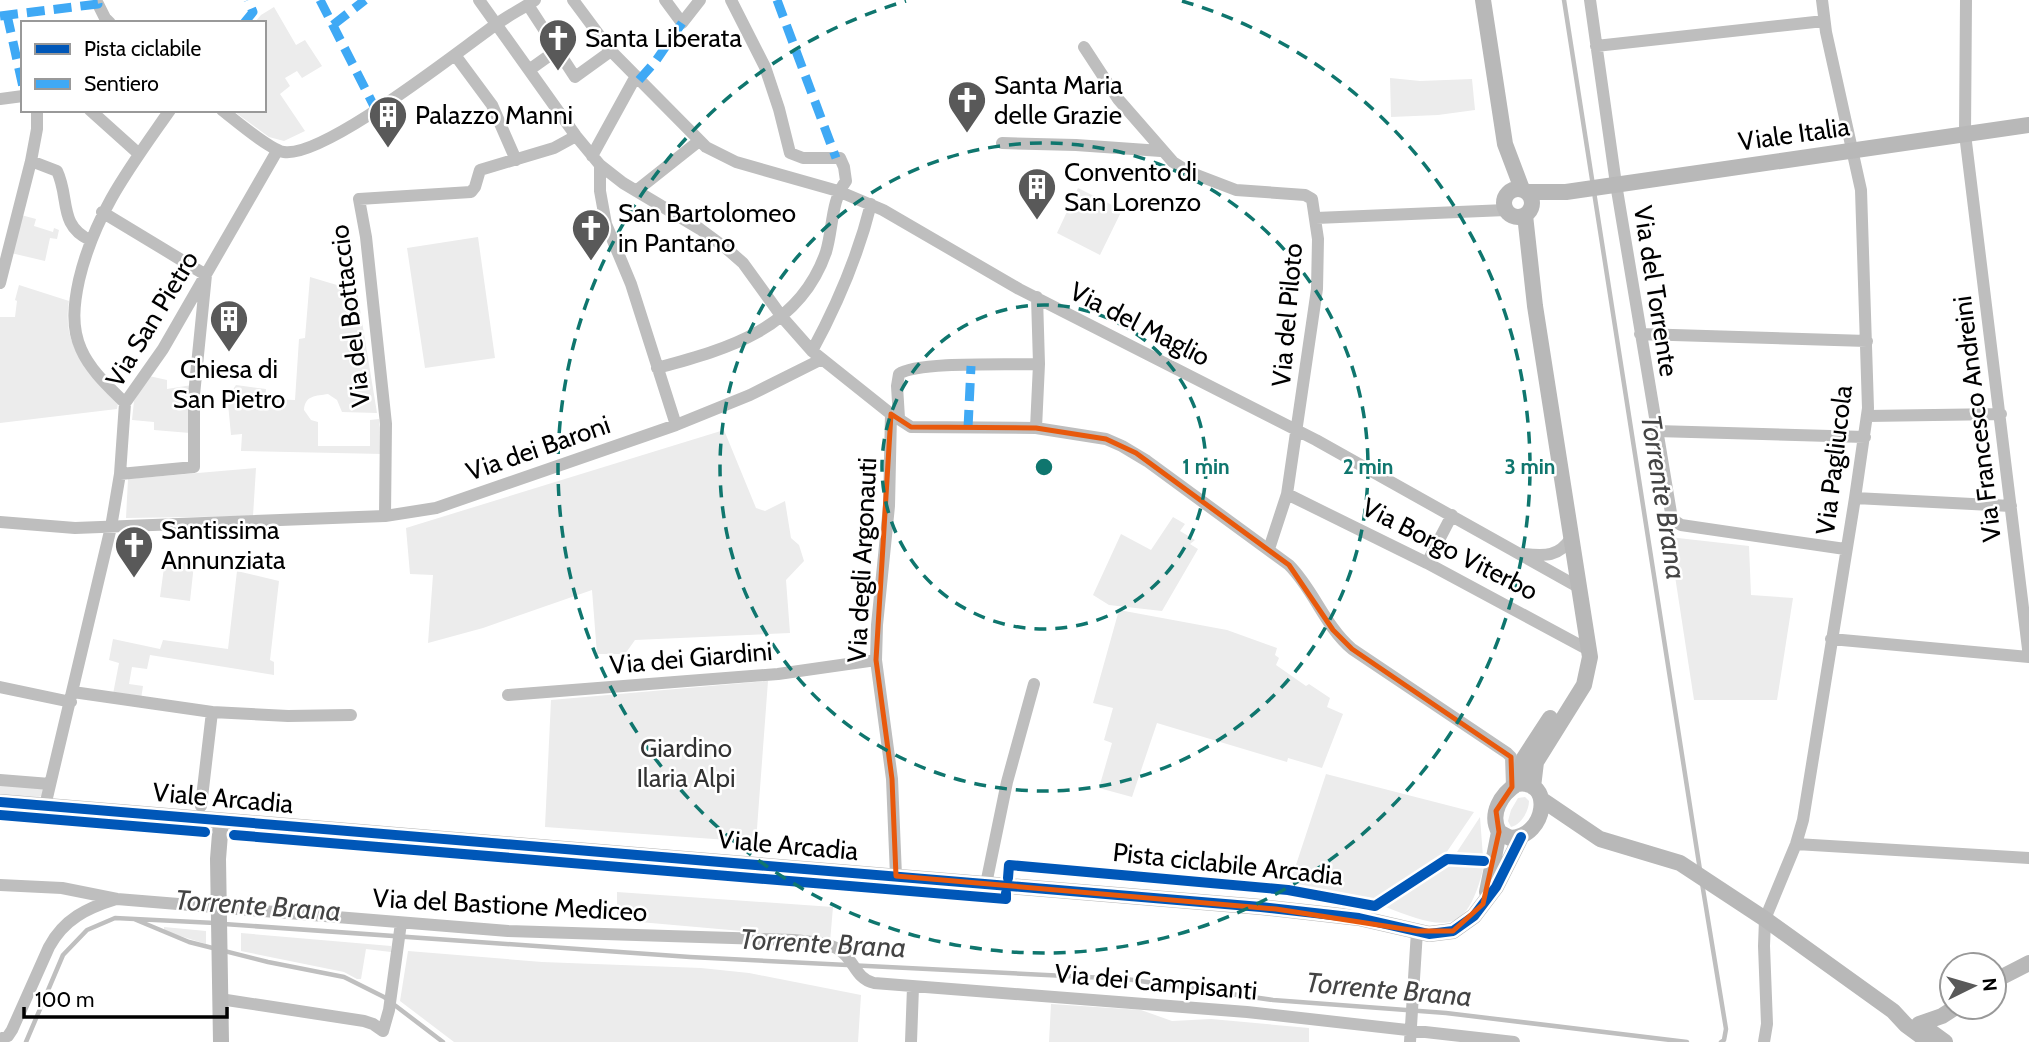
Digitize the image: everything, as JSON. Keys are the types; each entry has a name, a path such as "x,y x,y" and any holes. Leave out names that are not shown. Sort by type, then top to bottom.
{"street":[{"path":"478,0 596,160 639,193 700,229 727,249 753,276 782,317 817,355 895,416 911,427 1036,428 1096,437 1122,446 1269,549 1299,576 1327,623 1346,643 1511,757 1529,795 1608,842 1680,863 1765,919 1893,1011 1920,1024 1945,1042"},
{"name":"Via del Maglio","path":"573,0 611,51 699,141 736,162 838,191 871,204 938,241 961,257 1298,430 1580,589"},
{"path":"665,0 682,23 700,0"},
{"path":"657,368 719,350 750,337 782,317 810,284 825,254 838,191 846,181 845,167 840,158 803,158 789,152 765,67 731,0"},
{"path":"1483,0 1505,144 1519,203 1587,630 1588,649 1578,674 1524,758 1529,795 1531,829 1521,836 1510,838 1499,832 1494,822 1503,797 1529,795"},
{"name":"Via del Torrente","path":"1590,0 1610,185 1640,334 1670,515 1674,522 1681,525 1845,549"},
{"name":"Via Pagliucola","path":"1765,919 1797,844 1815,747 1867,416 1861,190 1824,21 1822,0"},
{"name":"Via Francesco Andreini","path":"1966,0 1965,134 2029,657"},
{"path":"225,112 277,150 291,152 318,144 387,103 496,24 532,2 557,50 575,77 611,51"},
{"path":"98,4 106,21"},
{"path":"1596,46 1824,21"},
{"path":"1084,47 1118,99 1161,151"},
{"path":"529,70 557,50"},
{"path":"455,55 492,105 516,160"},
{"path":"636,76 596,160 603,214 631,284 677,425"},
{"path":"0,99 21,96"},
{"path":"0,283 31,161 37,112"},
{"path":"92,112 139,154"},
{"path":"125,403 93,369 81,349 76,335 75,296 90,240 102,212 169,112"},
{"name":"Viale Italia","path":"1519,203 1610,185 2029,125"},
{"name":"Via del Bottaccio","path":"385,516 386,424 366,237 359,198 471,192 480,170 554,148 576,136"},
{"path":"639,193 699,141"},
{"path":"1002,143 1161,151"},
{"name":"Via San Pietro","path":"45,806 111,527 120,474 125,403 163,349 201,272 277,150"},
{"name":"Via del Piloto","path":"1161,151 1189,172 1236,190 1310,196 1312,199 1316,218 1318,273 1287,494 1269,549"},
{"path":"31,161 57,171 72,227 79,235 90,240"},
{"path":"1316,218 1519,203"},
{"path":"817,355 844,287 871,204"},
{"path":"102,212 183,261"},
{"path":"120,474 194,467 194,395 201,272"},
{"path":"1036,428 1037,297"},
{"path":"1640,334 1867,341"},
{"name":"Via dei Baroni","path":"0,522 62,528 111,527 385,516 436,508 677,425 750,395 817,355"},
{"name":"Via degli Argonauti","path":"896,876 892,779 876,660 899,374 904,370 940,366 1038,364"},
{"path":"1867,416 2001,414"},
{"path":"1656,431 1865,437"},
{"name":"Via Borgo Viterbo","path":"1287,494 1427,563 1588,649"},
{"path":"1855,498 2011,506"},
{"path":"1427,563 1452,515"},
{"path":"1520,554 1552,555 1563,548 1571,538"},
{"path":"1831,639 2029,657"},
{"name":"Via dei Giardini","path":"508,695 778,674 876,660"},
{"path":"986,884 1007,782 1034,684"},
{"path":"0,687 212,712 288,716 351,715"},
{"path":"201,806 212,712"},
{"path":"0,780 50,784"},
{"name":"Viale Arcadia","path":"0,802 1333,915 1359,918 1417,938 1452,931 1468,922 1500,879 1521,836"},
{"path":"221,821 218,859 221,1042"},
{"path":"1483,904 1499,832"},
{"path":"1797,844 2029,858"},
{"name":"Via del Bastione Mediceo","path":"0,885 62,888 117,899 219,911 401,926 794,940 834,947 847,957"},
{"path":"0,1039 8,1036 12,1030 57,935 84,911 117,899"},
{"path":"1764,1042 1767,1024 1765,919"},
{"path":"220,999 364,1021 383,1031 389,1010 401,926"},
{"path":"1410,1031 1417,938"},
{"name":"Via dei Campisanti","path":"847,957 862,978 870,982 1220,1010 1514,1042"},
{"path":"2008,974 2029,963"},
{"path":"911,1042 913,987"},
{"path":"1893,1011 1906,1025 1929,1042"},
{"path":"1920,1024 1938,1017"}],"highlighted area":[{"path":"891,414 911,427 1036,428 1106,439 1136,453 1289,565 1333,630 1352,649 1511,757 1512,787 1496,811 1499,832 1483,904 1453,931 1417,931 1276,909 896,876 892,779 876,660"}],"green space":[{"path":"274,7 296,45 305,40 322,66 302,78 297,71 285,78 290,86 280,94 305,131 284,141 269,137 235,112 266,112 266,21 256,21"},
{"path":"1390,78 1420,81 1472,79 1475,110 1391,117"},
{"path":"1078,188 1122,210 1100,255 1057,233"},
{"path":"21,215 36,219 34,226 53,232 54,228 59,230 57,239 50,238 45,261 11,253"},
{"path":"478,237 495,358 425,368 407,248"},
{"path":"310,277 357,291 377,413 342,412 337,400 328,394 312,397 306,401 304,410 311,420 318,422 318,446 370,446 370,420 379,419 383,454 241,451 242,434 231,435 227,393 236,385 266,389 265,399 295,400 299,339 305,338"},
{"path":"19,285 69,301 69,332 74,345 88,368 118,403 117,409 0,423 0,317 15,317 15,300"},
{"path":"149,376 167,380 167,389 192,385 190,433 154,430 154,422 132,420 134,401"},
{"path":"724,430 756,508 765,511 785,501 791,538 799,545 804,561 786,580 790,633 635,640 625,654 597,654 592,590 483,628 428,643 433,575 410,574 406,528"},
{"path":"256,468 253,516 126,518 128,479"},
{"path":"1173,517 1185,524 1180,531 1195,540 1190,544 1198,549 1162,611 1109,605 1093,595 1121,534 1151,550"},
{"path":"1669,537 1749,546 1751,595 1793,598 1777,700 1694,700"},
{"path":"165,560 194,564 190,601 160,597"},
{"path":"237,571 279,581 270,660 274,662 274,675 150,655 147,669 132,667 129,684 143,686 141,699 113,694 119,663 109,660 113,639 160,649 163,640 228,649"},
{"path":"1119,610 1227,630 1277,648 1275,655 1279,658 1276,665 1306,686 1309,684 1330,698 1327,707 1343,714 1322,768 1288,758 1287,762 1157,723 1132,797 1099,788 1112,743 1104,740 1113,708 1093,703"},
{"name":"Giardino Ilaria Alpi","path":"768,681 756,842 545,827 551,700"},
{"path":"1326,774 1474,812 1444,856 1377,903 1342,893 1289,886"},
{"path":"0,785 46,789 42,796 38,797 0,795"},
{"path":"1525,797 1529,801 1526,813 1518,824 1511,827 1508,821 1511,810 1518,798"},
{"path":"1480,817 1483,857 1455,855"},
{"path":"1458,862 1484,865 1477,889 1460,917 1450,922 1437,923 1383,906 1391,904 1444,865"},
{"path":"617,892 833,907 830,942 798,936 617,920"},
{"path":"164,927 206,931 206,944 164,931"},
{"path":"241,933 391,946 391,952 366,949 361,979 357,979 344,972 241,951"},
{"path":"408,951 542,962 701,968 749,973 861,995 858,1042 454,1042 400,1001"},
{"path":"1051,1004 1141,1010 1172,1021 1211,1019 1309,1028 1309,1042 1049,1042"}],"waterway":[{"name":"Torrente Brana","path":"1564,0 1700,870"},
{"name":"Torrente Brana","path":"1702,883 1726,1029 1721,1042"},
{"name":"Torrente Brana","path":"26,1042 63,955 87,930 115,918 215,923"},
{"path":"134,919 189,942 268,962 344,977 384,997 443,1042"},
{"name":"Torrente Brana","path":"224,924 690,957 1126,979 1273,1000 1446,1013 1687,1042"}],"marked path":[{"path":"0,16 98,4 97,0"},
{"path":"246,21 253,12 248,0"},
{"path":"320,0 376,110"},
{"path":"333,25 365,0"},
{"path":"777,0 836,158"},
{"path":"7,15 21,78"},
{"path":"639,80 682,23"},
{"path":"968,428 971,366"}],"cycle path":[{"path":"0,802 1261,907 1359,918 1429,934 1453,931 1474,916 1496,887 1521,837"},
{"path":"0,815 205,832"},
{"path":"234,835 1006,899 1006,893"},
{"name":"Pista ciclabile Arcadia","path":"1008,878 1009,865 1288,890 1375,906 1447,859 1484,861"}],"place":[{"name":"Santa Liberata","path":"558,72"},
{"name":"Santa Maria delle Grazie","path":"967,134"},
{"name":"Palazzo Manni","path":"388,149"},
{"name":"Convento di San Lorenzo","path":"1037,221"},
{"name":"San Bartolomeo in Pantano","path":"591,262"},
{"name":"Chiesa di San Pietro","path":"229,353"},
{"name":"Santissima Annunziata","path":"134,579"}]}
